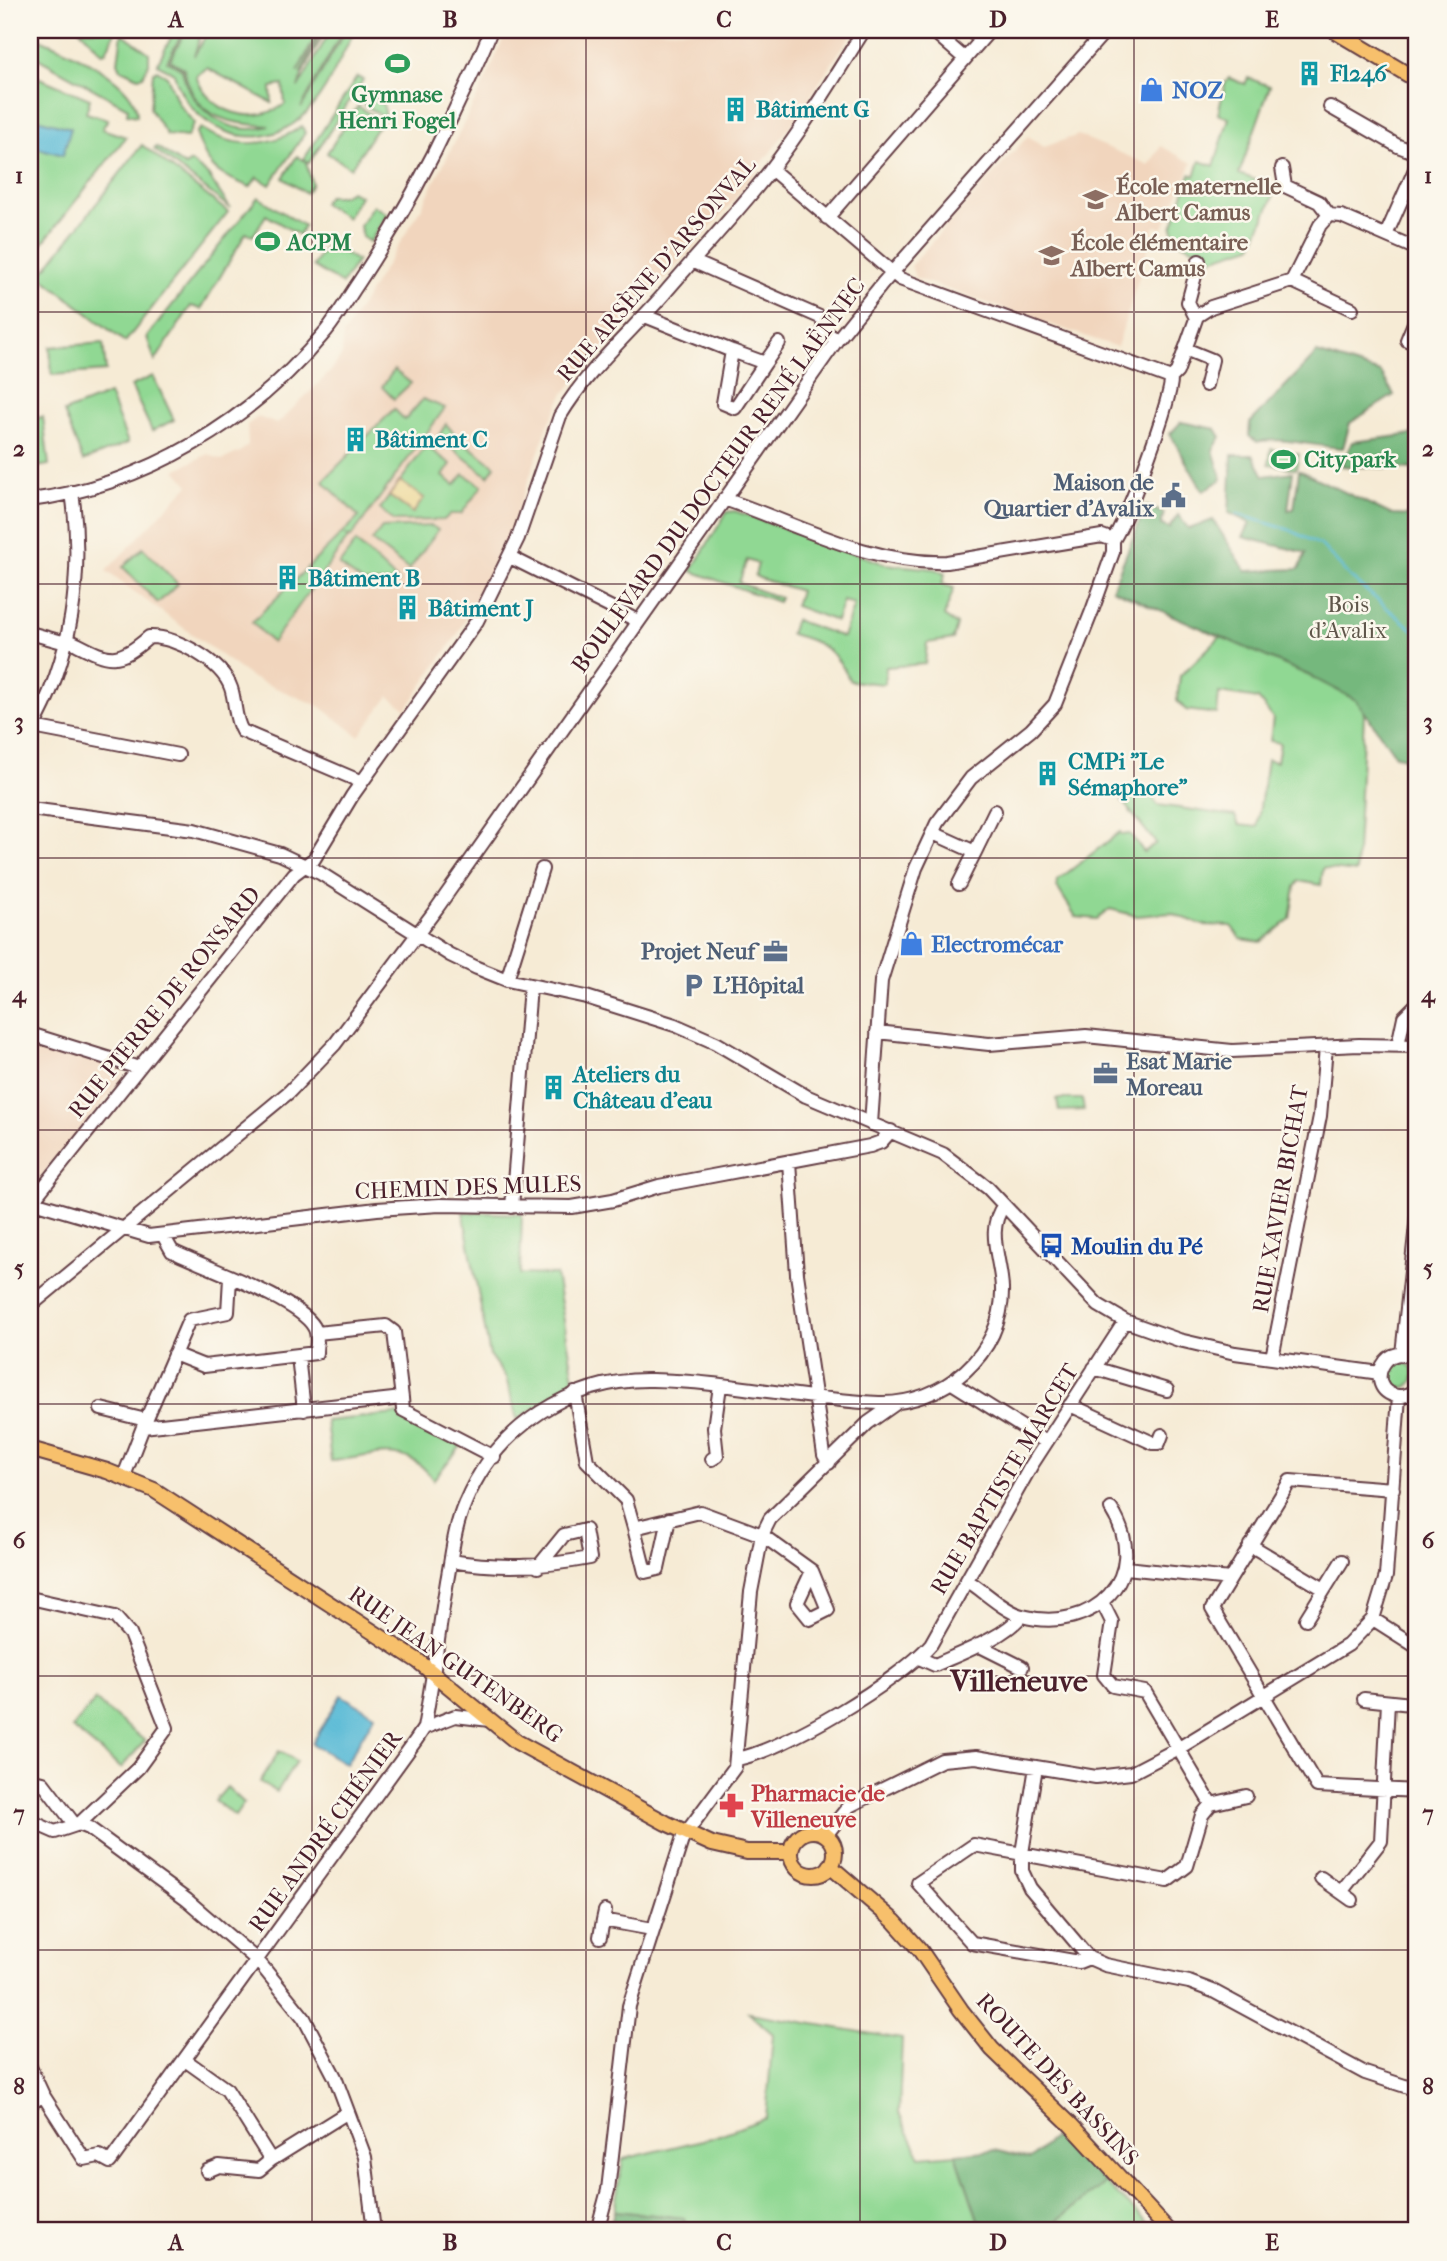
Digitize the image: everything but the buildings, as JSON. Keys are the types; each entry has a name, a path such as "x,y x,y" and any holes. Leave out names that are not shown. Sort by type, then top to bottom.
{"main road":[{"path":"1333,30 1417,80"},
{"path":"1350,30 1417,70"},
{"name":"RUE JEAN GUTENBERG","path":"30,1450 124,1476 154,1490 433,1674 517,1742 686,1832 729,1849 791,1852"},
{"path":"817,1831 825,1835 835,1852 830,1866 819,1874 805,1873 794,1864 791,1852 793,1844 803,1833 817,1831"},
{"name":"ROUTE DES BASSINS","path":"830,1866 894,1921 920,1950 961,2010 992,2049 1071,2125 1169,2231"}],"street":[{"path":"30,500 72,492 169,457 218,430 263,394 328,329 401,216 438,147 491,30"},
{"name":"RUE ARSÈNE D'ARSONVAL","path":"304,865 314,859 362,782 477,621 510,557 561,415 589,374 645,316 771,169 829,87 864,30"},
{"path":"932,30 964,58"},
{"path":"827,218 986,35 970,30"},
{"name":"BOULEVARD DU DOCTEUR RENÉ LAËNNEC","path":"30,1306 289,1092 335,1044 418,934 837,340 1106,30"},
{"path":"1330,107 1398,146 1417,153"},
{"path":"1386,235 1417,165"},
{"path":"1282,168 1285,186 1319,202 1329,215 1341,216 1417,249"},
{"path":"771,169 892,274 914,285 1171,378"},
{"path":"1292,281 1320,225 1329,215"},
{"path":"692,261 822,318 825,332 837,340"},
{"path":"1196,318 1188,302 1199,261"},
{"path":"871,1124 881,981 916,868 933,833 971,778 1031,730 1055,704 1093,611 1113,552 1113,540 1165,408 1171,378 1177,372 1196,318 1212,307 1292,281 1352,309"},
{"path":"645,316 765,363"},
{"path":"1417,316 1407,340 1417,344"},
{"path":"732,351 723,403 734,408 779,342"},
{"path":"1185,349 1212,360 1206,385"},
{"path":"72,492 76,582 66,641 54,685 31,727 178,755"},
{"path":"724,499 878,554 911,561 947,562 1102,536 1113,540"},
{"path":"510,557 638,621"},
{"path":"30,633 66,641 113,659 129,655 149,637 165,639 186,649 225,676 242,732 362,782"},
{"path":"30,809 194,830 261,848 304,865 450,955 507,980 586,997 675,1026 716,1043 806,1097 943,1154 978,1180 1004,1205 1098,1304 1125,1321 1179,1340 1272,1358 1380,1373"},
{"path":"959,884 995,811"},
{"path":"30,816 78,816"},
{"path":"933,833 975,852"},
{"name":"RUE PIERRE DE RONSARD","path":"32,1205 38,1194 294,874 304,865"},
{"path":"507,980 542,869"},
{"path":"512,1208 530,986"},
{"path":"1398,1045 1404,1017 1417,1004"},
{"path":"877,1032 989,1044 1086,1036 1232,1051 1417,1046"},
{"path":"30,1034 139,1068"},
{"name":"RUE XAVIER BICHAT","path":"1272,1358 1320,1116 1326,1047"},
{"name":"CHEMIN DES MULES","path":"32,1205 139,1235 163,1235 377,1209 440,1205 572,1207 613,1200 659,1186 870,1146 881,1142 891,1132"},
{"path":"789,1162 797,1274 824,1455 829,1463"},
{"path":"597,2231 608,2190 629,2006 686,1832 731,1776 737,1759 748,1617 762,1535 770,1519 868,1423 895,1404 916,1399 952,1383 971,1367 993,1334 1003,1290 993,1229 995,1217 1004,1205"},
{"path":"1402,1354 1417,1220"},
{"path":"163,1235 172,1251 287,1304 312,1324 317,1333 316,1353 298,1356 204,1366 174,1354"},
{"path":"124,1476 189,1320 228,1312 230,1278"},
{"name":"RUE BAPTISTE MARCET","path":"737,1759 772,1748 827,1718 888,1683 919,1658 931,1644 1046,1442 1125,1321"},
{"path":"317,1333 386,1326 394,1332 403,1410 494,1457"},
{"path":"1402,1354 1417,1363"},
{"path":"1402,1354 1385,1361 1380,1373 1387,1391 1399,1396 1412,1393 1417,1388"},
{"path":"298,1356 304,1410"},
{"path":"1094,1368 1167,1391"},
{"name":"RUE ANDRÉ CHÉNIER","path":"43,2095 84,2159 99,2156 110,2162 258,1961 424,1728 455,1531 464,1504 475,1481 513,1433 531,1417 575,1393 627,1381 720,1386 895,1404"},
{"path":"952,1383 1046,1442"},
{"path":"712,1459 717,1456 714,1428 720,1386"},
{"path":"575,1393 587,1461 626,1500 645,1572 659,1569 669,1519"},
{"path":"825,1835 849,1806 942,1759 976,1757 1036,1768 1113,1777 1145,1767 1348,1645 1373,1619 1386,1576 1399,1396"},
{"path":"101,1409 145,1423 304,1410 402,1398"},
{"path":"867,1403 870,1408 868,1423"},
{"path":"1070,1405 1153,1443 1159,1443 1162,1435"},
{"path":"1393,1489 1290,1481 1212,1609 1317,1786 1417,1791"},
{"path":"968,1581 1021,1616 1066,1621 1083,1615 1102,1602 1126,1568 1127,1542 1111,1509"},
{"path":"634,1528 700,1512 762,1535 812,1571"},
{"path":"1250,1545 1324,1589"},
{"path":"451,1561 508,1568 538,1567"},
{"path":"1306,1619 1342,1561"},
{"path":"1126,1568 1230,1579"},
{"path":"30,1598 115,1617 130,1634 167,1728 166,1733 138,1768 77,1824 55,1832 30,1821"},
{"path":"1102,1602 1112,1622 1104,1675 1113,1686 1145,1692 1211,1804"},
{"path":"919,1658 935,1665 978,1645 1016,1622 1021,1616"},
{"path":"1373,1619 1417,1647"},
{"path":"978,1645 1022,1667"},
{"path":"1364,1699 1411,1704"},
{"path":"1341,1892 1381,1841 1388,1702"},
{"path":"424,1728 455,1716 490,1720"},
{"path":"1036,1768 1022,1853 1022,1871 1030,1888 1089,1958 1105,1965 1189,1982 1213,1991 1365,2073 1417,2090"},
{"path":"30,1782 43,1783 77,1824 95,1832 187,1900 258,1961 303,2018 335,2077 365,2157 374,2231"},
{"path":"1089,1958 1079,1962 972,1942 918,1883 974,1845 1167,1881 1187,1866 1202,1815 1211,1804 1246,1796"},
{"path":"1321,1878 1352,1900"},
{"path":"600,1937 604,1916 652,1930"},
{"path":"185,2060 227,2090 271,2160"},
{"path":"30,2067 43,2095 30,2104"},
{"path":"207,2171 219,2166 259,2170 348,2112"}],"shaded area":[{"path":"507,30 854,30 794,121 731,204 564,393 547,428 505,546 457,635 406,709 389,696 359,736 321,707 252,678 106,571 189,485 176,470 208,454 222,460 240,452 248,445 247,425 258,417 277,424 330,372 342,355 343,335 421,209 488,75"},
{"path":"1078,135 1149,165 1161,146 1192,163 1163,228 1155,226 1117,347 915,278 911,265 1028,136 1044,147"},
{"path":"30,1041 122,1069 124,1077 30,1194"}],"green space":[{"path":"80,30 115,32 106,52 102,53"},
{"path":"175,30 184,30 167,61 182,69 193,96 202,108 213,117 226,124 254,129 269,126 226,120 204,108 195,98 184,68 170,60 186,30 202,30 194,56 209,30 319,30 297,72 322,30 300,74 326,30 298,88 331,30 343,30 301,108 346,30 355,30 332,76 310,109 283,130 264,136 225,132 208,122 193,109 182,93 174,73 157,64","holes":["207,68 272,103 271,87 283,85 285,104 273,111 259,115 233,113 211,99 196,76"]},
{"path":"122,33 149,53 149,63 143,76 138,77 121,69 118,62"},
{"path":"30,35 77,56 111,77 125,89 134,102 137,116 127,114 128,108 30,54"},
{"path":"157,70 167,76 178,103 194,123 187,137 167,135 150,109 153,73"},
{"path":"30,74 90,99 86,113 108,119 102,129 126,137 30,259"},
{"path":"357,77 363,80 309,163 304,159"},
{"path":"1229,78 1245,84 1248,78 1270,86 1239,174 1272,186 1275,192 1252,246 1205,261 1196,258 1198,250 1179,242 1172,228 1190,174 1195,176 1200,161 1214,166 1229,118 1218,114"},
{"path":"365,96 381,101 385,118 357,100"},
{"path":"358,106 381,121 351,168 327,153"},
{"path":"302,126 305,133 270,185 257,177 250,187 228,178 214,168 196,133 201,128 226,140 252,143 278,139"},
{"path":"142,145 228,212 125,342 40,276"},
{"path":"157,147 185,166 191,162 208,175 230,208 154,149"},
{"path":"297,156 306,162 312,184 306,193 283,178"},
{"path":"351,191 360,196 347,218 323,203 328,196 342,196"},
{"path":"258,197 304,226 299,235 266,215 253,236 246,233 201,309 191,306 155,361 147,337"},
{"path":"373,205 387,214 370,242 362,237 360,226"},
{"path":"328,243 357,261 342,284 313,266"},
{"path":"103,343 106,371 52,375 50,347"},
{"path":"1317,353 1381,373 1394,395 1350,423 1343,448 1286,441 1257,442 1249,436 1250,423"},
{"path":"394,370 411,383 394,399 382,387"},
{"path":"153,376 174,420 152,431 131,386"},
{"path":"109,394 128,443 83,461 64,412"},
{"path":"423,399 445,408 351,537 345,535 348,538 272,643 252,622 359,517 323,481 394,409 405,420"},
{"path":"43,417 49,465 30,468 30,419"},
{"path":"1181,422 1216,429 1221,437 1213,450 1222,479 1203,491 1170,434"},
{"path":"446,424 458,438 495,466 488,476 438,437"},
{"path":"1417,434 1417,469 1341,466 1352,442"},
{"path":"426,446 451,464 443,476 455,485 464,474 482,486 461,514 450,514 444,520 394,521 380,509"},
{"name":"City park","path":"1271,449 1299,454 1296,469 1269,464"},
{"name":"Bois d'Avalix","path":"1232,455 1253,455 1264,476 1293,472 1288,510 1294,509 1299,470 1392,515 1417,516 1417,763 1395,755 1356,700 1310,676 1112,589 1146,506 1164,513 1161,525 1169,528 1178,515 1189,529 1213,520 1246,571 1299,569 1306,553 1243,537 1250,523 1229,513"},
{"path":"735,511 885,564 935,569 945,574 942,584 954,588 944,616 957,625 953,639 927,643 925,664 886,667 884,684 850,681 840,662 827,649 811,640 790,634 795,620 843,637 854,604 843,601 836,621 795,606 800,591 759,578 755,575 758,564 747,560 739,583 780,598 778,602 691,571 727,512"},
{"path":"432,526 438,530 409,570 372,541 382,528"},
{"path":"356,542 399,582 364,583 339,565"},
{"path":"143,548 178,584 158,603 123,567"},
{"path":"1223,634 1361,696 1364,716 1356,872 1323,868 1321,885 1299,881 1295,887 1290,919 1261,942 1241,939 1231,926 1203,925 1171,913 1137,916 1110,909 1097,919 1076,917 1057,887 1058,880 1120,832 1122,835 1130,834 1144,852 1156,843 1122,801 1139,785 1144,786 1158,805 1235,816 1239,825 1257,827 1267,760 1277,762 1280,743 1270,741 1273,718 1258,699 1219,693 1217,714 1186,710 1177,701 1180,676"},
{"path":"1057,1099 1082,1099 1084,1110 1059,1111"},
{"path":"463,1212 522,1214 520,1274 556,1275 575,1384 517,1419 506,1378 490,1356"},
{"path":"1401,1362 1410,1366 1414,1375 1410,1384 1401,1388 1392,1384 1388,1375 1392,1366"},
{"path":"396,1414 461,1446 433,1480 413,1460 401,1456 388,1454 331,1461 326,1421"},
{"path":"95,1700 145,1741 121,1768 72,1728"},
{"path":"279,1751 296,1761 277,1792 260,1782"},
{"path":"227,1787 244,1803 235,1816 215,1801"},
{"path":"749,2013 902,2039 899,2113 920,2157 956,2154 982,2231 687,2231 684,2218 614,2211 623,2159 711,2138 766,2118 773,2034"},
{"path":"1058,2134 1105,2183 1044,2231 982,2231 956,2154 994,2150 1030,2159"},
{"path":"1105,2183 1157,2231 1044,2231"},
{"path":"614,2211 684,2218 687,2231 609,2231"}],"sand":[{"path":"400,481 424,498 413,513 389,496"}],"water":[{"path":"37,119 71,128 63,155 30,146"},
{"path":"341,1695 375,1715 346,1764 312,1744"}],"waterway":[{"path":"1237,514 1290,530 1322,546 1350,577 1417,633"}],"place":[{"name":"Gymnase Henri Fogel","path":"397,64"},
{"name":"Fl246","path":"1310,73"},
{"name":"NOZ","path":"1152,90"},
{"name":"Bâtiment G","path":"736,109"},
{"name":"École maternelle Albert Camus","path":"1096,199"},
{"name":"ACPM","path":"267,242"},
{"name":"École élémentaire Albert Camus","path":"1051,255"},
{"name":"Bâtiment C","path":"355,439"},
{"name":"City park","path":"1284,459"},
{"name":"Maison de Quartier d'Avalix","path":"1174,495"},
{"name":"Bâtiment B","path":"288,578"},
{"name":"Bâtiment J","path":"408,608"},
{"name":"CMPi \"Le Sémaphore\"","path":"1048,774"},
{"name":"Electromécar","path":"911,944"},
{"name":"Projet Neuf","path":"775,951"},
{"name":"L'Hôpital","path":"693,985"},
{"name":"Esat Marie Moreau","path":"1106,1074"},
{"name":"Ateliers du Château d'eau","path":"553,1087"},
{"name":"Moulin du Pé","path":"1051,1246"},
{"name":"Pharmacie de Villeneuve","path":"731,1806"}],"district":[{"name":"Villeneuve","path":"1019,1681"}]}
